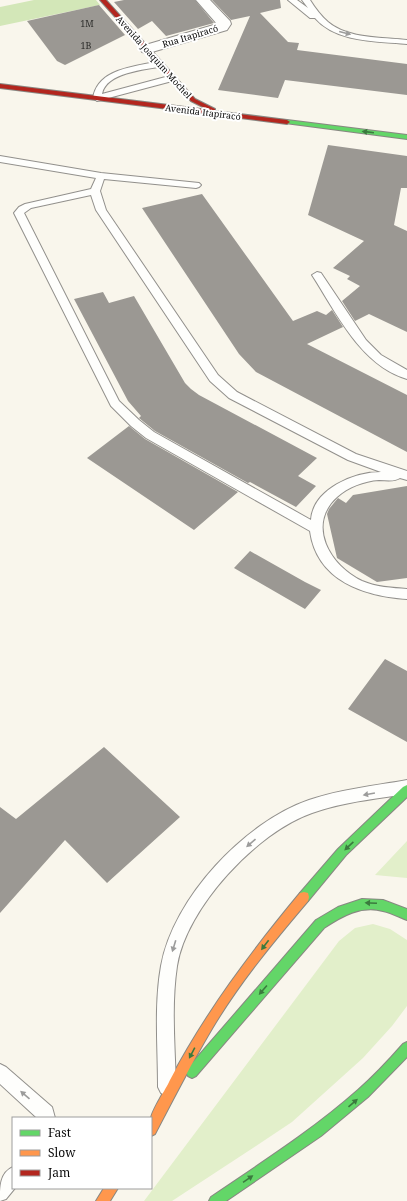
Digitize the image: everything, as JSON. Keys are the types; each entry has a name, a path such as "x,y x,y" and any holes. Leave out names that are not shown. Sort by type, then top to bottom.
{"main road":[{"name":"Avenida Joaquim Mochel","path":"103,0 193,100 188,105 178,108"},
{"name":"Avenida Itapiracó","path":"0,86 407,137"},
{"path":"193,100 229,115"},
{"path":"152,1128 198,1041 224,1000 277,929 342,852 407,789"},
{"path":"168,1100 320,924 336,912 362,902 385,904 407,915"},
{"path":"215,1201 299,1144 349,1107 377,1082 407,1048"},
{"path":"102,1201 111,1189"}],"street":[{"name":"Rua Itapiracó","path":"147,49 222,27 224,24 223,21 203,0"}],"lane":[{"path":"292,0 327,25 344,33 407,42"},
{"path":"306,0 327,25"},
{"path":"160,64 109,78 99,88 97,98 174,78"},
{"path":"0,159 101,176 196,185"},
{"path":"101,176 95,191 101,210 214,378 222,387 233,395 352,457 407,477"},
{"path":"95,191 28,206 22,209 19,213 116,404 135,423 150,435 316,529"},
{"path":"317,275 362,343 383,362 407,375"},
{"path":"407,477 387,475 371,476 344,485 333,492 324,502 318,515 316,529 318,543 325,557 337,570 351,581 376,590 389,593 407,594"},
{"path":"168,1100 166,1012 169,964 178,936 189,914 216,877 233,858 265,830 288,816 309,807 348,797 407,789"},
{"path":"0,1073 46,1113 46,1117"},
{"path":"0,1192 12,1177"}],"green space":[{"path":"34,0 96,0 100,5 0,26 0,7"},
{"path":"407,841 407,878 375,875"},
{"path":"373,924 390,929 407,940 407,1006 392,1026 363,1058 292,1122 172,1201 144,1201 339,941 355,928"}],"building":[{"path":"124,0 195,0 214,23 166,36 152,21 138,29 114,2"},
{"path":"212,0 280,0 281,8 260,13 288,42 299,43 297,50 407,64 407,95 285,80 278,98 218,90 250,16 231,20"},
{"path":"99,5 125,35 65,65 57,61 27,21"},
{"path":"328,145 407,156 407,188 401,188 394,225 407,231 407,332 369,314 355,321 342,301 360,286 347,279 350,276 333,268 364,241 308,215"},
{"path":"202,194 293,321 317,311 326,315 332,310 343,327 307,344 407,395 407,452 256,372 239,354 142,208"},
{"path":"103,292 109,303 134,296 185,383 191,389 199,395 317,458 298,476 316,486 296,507 250,482 248,483 155,431 139,418 141,416 128,401 74,299"},
{"path":"129,426 145,439 238,492 194,530 87,458"},
{"path":"407,486 407,578 377,582 337,558 327,514 338,498 346,503 353,495"},
{"path":"250,551 321,590 305,609 234,568"},
{"path":"385,659 407,671 407,742 348,709"},
{"path":"104,747 180,817 107,883 65,840 0,913 0,807 16,819"}],"traffic: fast":[{"path":"287,122 407,137"},
{"path":"304,897 342,852 407,790"},
{"path":"192,1072 320,924 352,906 362,904 383,905 407,915"},
{"path":"215,1201 317,1132 341,1113 386,1072 407,1048"}],"traffic: slow":[{"path":"152,1128 192,1052 221,1003 261,949 304,897"},
{"path":"102,1201 111,1189"}],"traffic: jam":[{"path":"103,0 193,100 213,110"},
{"path":"0,86 287,122"}]}
